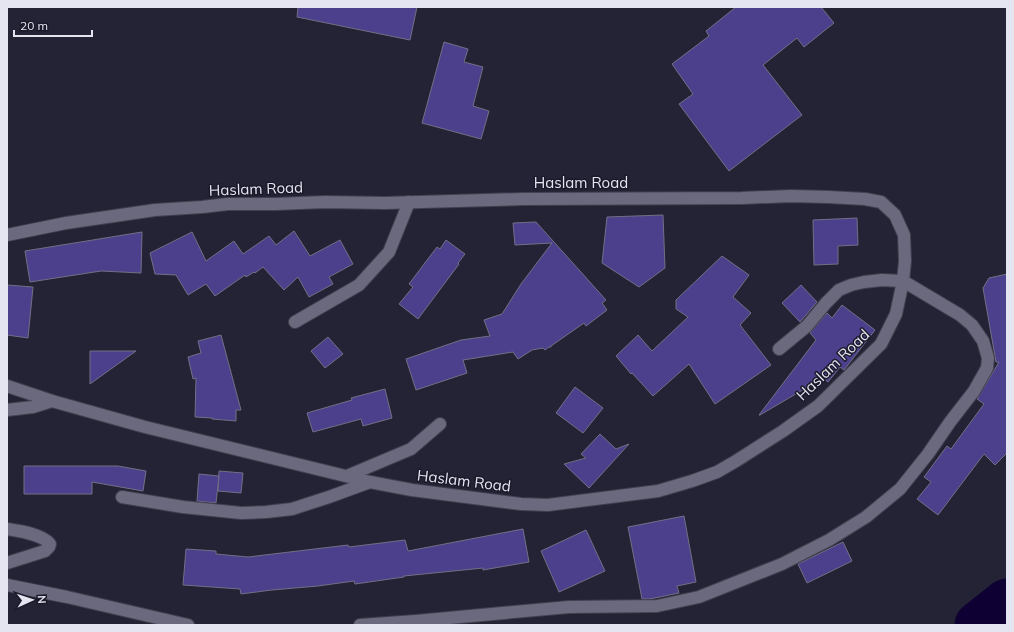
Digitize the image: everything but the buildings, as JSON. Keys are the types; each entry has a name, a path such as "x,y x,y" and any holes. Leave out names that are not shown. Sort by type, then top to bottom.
{"street":[{"name":"Haslam Road","path":"7,235 66,223 155,210 228,204 828,196 881,202 895,214 904,235 905,261 903,281 896,314 881,344 818,406 783,431 717,472 658,491 548,505 521,504 412,490 370,482 145,427 52,401 7,386"},
{"path":"295,322 359,285 389,252 409,202"},
{"path":"360,625 568,606 657,606 700,597 782,564 829,540 866,517 900,489 928,454 974,391 987,368 988,358 983,341 972,325 960,315 903,281 882,280 851,285 839,290 826,302 807,326 779,349"},
{"path":"7,410 33,407 52,401"},
{"path":"347,476 411,449 440,424"},
{"path":"122,497 183,507 241,512 266,512 292,509 370,482"},
{"path":"7,529 44,538 50,544 45,551 7,563"},
{"path":"7,585 67,597 188,625"}],"waterway":[{"path":"978,625 1007,602"}]}
